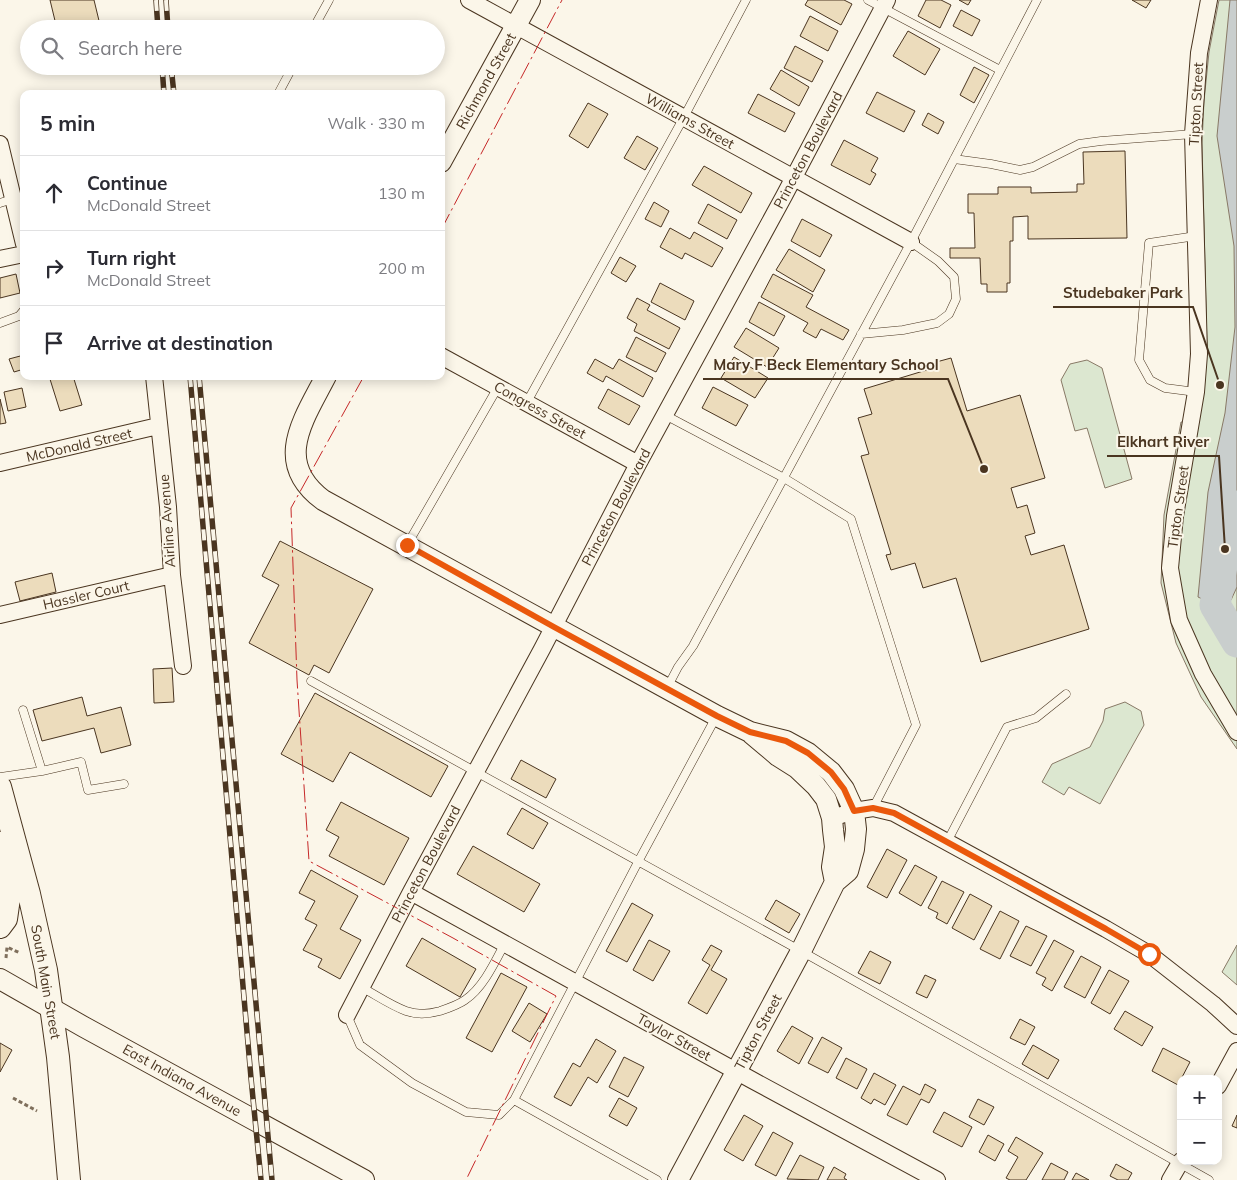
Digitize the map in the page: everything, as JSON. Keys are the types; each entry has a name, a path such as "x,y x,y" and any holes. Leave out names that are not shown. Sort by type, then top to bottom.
{"main road":[{"name":"South Main Street","path":"1,804 29,894 46,970 65,1118 69,1180"},
{"path":"0,843 10,898 6,919 0,927"}],"street":[{"name":"Williams Street","path":"469,0 911,242"},
{"name":"Richmond Street","path":"445,155 530,0"},
{"name":"Tipton Street","path":"1209,0 1199,53 1193,134 1199,354 1196,392 1175,516 1170,568 1179,620 1203,674 1237,732"},
{"name":"Princeton Boulevard","path":"347,1014 554,627 638,464 794,178 879,3"},
{"path":"0,144 6,201 20,234"},
{"path":"0,258 20,255"},
{"name":"Congress Street","path":"445,358 638,464"},
{"name":"Airline Avenue","path":"154,380 168,507 172,575 183,666"},
{"path":"324,380 305,417 295,452 296,463 303,479 317,495 717,716 750,732 786,741 808,753 831,772 863,809"},
{"name":"McDonald Street","path":"0,463 158,426"},
{"name":"Hassler Court","path":"0,615 172,575"},
{"path":"750,732 778,756 797,768 816,786 826,799 832,818 834,847 832,867 835,882"},
{"name":"Tipton Street","path":"678,1180 801,951 835,882 848,871 854,849 856,829 863,809"},
{"path":"832,818 863,809 894,813 1149,954 1207,999 1237,1026"},
{"name":"Taylor Street","path":"411,892 736,1072 937,1180"},
{"name":"East Indiana Avenue","path":"0,979 364,1180"},
{"path":"1222,1079 1237,1051"},
{"path":"1170,1180 1178,1165"}],"lane":[{"path":"318,20 329,0"},
{"path":"526,402 684,117 746,0"},
{"path":"667,688 678,667 693,646 911,242 1037,0"},
{"path":"879,3 1000,70"},
{"path":"280,90 288,75"},
{"path":"954,159 1020,170 1033,167 1079,144 1101,140 1193,134"},
{"path":"1196,236 1149,243 1139,360 1150,380 1166,388 1196,392"},
{"path":"861,334 903,330 937,323 949,314 956,299 954,277 938,261 911,242"},
{"path":"0,323 20,315"},
{"path":"407,545 498,387"},
{"path":"665,415 784,478 851,519 916,725 863,809"},
{"path":"311,681 1177,1160"},
{"path":"947,842 1007,727 1036,718 1066,694"},
{"path":"23,710 42,771"},
{"path":"347,1014 360,1045 412,1083 466,1112 499,1115 514,1100 638,862 717,716"},
{"path":"0,777 42,771 81,762 88,790 124,784"},
{"path":"361,987 406,1011 423,1014 434,1013 460,1004 473,994 505,943"},
{"path":"514,1100 657,1180"},
{"path":"1185,1165 1209,1180"}],"path":[{"path":"6,958 7,947 20,953"},
{"path":"13,1098 37,1111"}],"green space":[{"path":"1219,0 1237,0 1237,749 1201,697 1176,643 1161,583 1164,515 1181,422 1198,423 1207,348 1202,143 1209,52"},
{"path":"1087,360 1102,368 1132,479 1105,488 1087,428 1075,431 1061,380 1070,364"},
{"path":"1125,702 1141,711 1144,725 1100,804 1069,787 1064,795 1042,782 1052,764 1090,747 1103,721 1105,709"},
{"path":"1237,945 1237,985 1222,972"}],"shaded area":[{"path":"1230,0 1237,0 1237,587 1231,600 1215,605 1198,597 1208,492 1225,413 1235,327 1234,246 1217,136"}],"building":[{"path":"50,0 94,0 99,20 55,20"},
{"path":"808,0 844,0 852,4 841,25 805,5"},
{"path":"926,0 941,0 951,5 940,28 918,16"},
{"path":"959,0 971,0 968,5"},
{"path":"1132,0 1151,0 1146,8"},
{"path":"961,10 980,20 972,36 953,26"},
{"path":"810,16 838,31 828,51 800,36"},
{"path":"908,31 940,49 925,75 893,56"},
{"path":"795,46 823,61 812,82 784,68"},
{"path":"974,67 989,75 974,103 960,95"},
{"path":"781,70 809,87 799,106 770,89"},
{"path":"877,92 915,111 904,132 866,113"},
{"path":"758,94 795,113 785,132 748,113"},
{"path":"588,103 608,114 588,148 569,136"},
{"path":"928,113 944,122 938,134 922,125"},
{"path":"637,136 658,148 645,170 624,158"},
{"path":"844,140 878,158 871,171 876,174 870,185 831,165"},
{"path":"1125,151 1127,238 1028,239 1028,216 1013,217 1013,241 1010,241 1010,283 1007,283 1007,292 987,292 987,284 981,284 980,258 950,258 950,248 975,248 974,213 968,213 968,194 998,194 998,187 1031,187 1031,193 1077,192 1077,184 1084,184 1083,152"},
{"path":"704,166 752,193 741,213 692,185"},
{"path":"654,202 669,211 661,227 645,219"},
{"path":"708,204 737,220 727,239 698,223"},
{"path":"802,219 832,235 820,257 791,241"},
{"path":"670,228 690,239 694,232 723,248 712,267 685,253 682,259 660,247"},
{"path":"789,249 825,270 813,292 776,270"},
{"path":"620,257 636,266 626,282 611,273"},
{"path":"16,274 20,293 0,298 0,278"},
{"path":"773,274 813,295 806,307 849,330 843,340 821,329 816,338 803,331 808,323 761,297"},
{"path":"660,283 694,301 685,320 651,302"},
{"path":"637,298 650,305 647,310 680,328 669,349 634,331 637,324 627,318"},
{"path":"759,302 785,316 774,336 749,322"},
{"path":"746,328 779,348 767,367 734,347"},
{"path":"636,337 666,353 656,372 626,357"},
{"path":"20,356 20,370 14,372 9,359"},
{"path":"734,357 768,378 755,398 721,378"},
{"path":"951,358 967,411 1020,395 1045,478 1011,488 1017,508 1027,505 1035,533 1025,536 1031,555 1064,545 1089,629 981,662 956,578 923,588 915,563 891,570 886,555 891,554 861,456 869,454 858,418 872,414 864,389 930,369 929,364"},
{"path":"595,359 613,369 619,359 653,378 643,397 606,376 603,382 587,373"},
{"path":"50,380 74,380 82,405 60,411"},
{"path":"713,387 748,405 736,426 702,408"},
{"path":"22,388 26,407 8,411 4,392"},
{"path":"608,389 640,406 629,425 598,408"},
{"path":"0,399 6,423 0,424"},
{"path":"280,541 373,589 329,673 314,665 309,675 249,643 279,585 262,576"},
{"path":"52,573 56,592 20,601 15,582"},
{"path":"172,668 174,702 154,703 153,669"},
{"path":"315,693 448,766 431,797 350,752 333,782 281,754"},
{"path":"82,697 87,716 121,707 131,745 101,753 94,728 42,741 33,710"},
{"path":"521,760 556,779 546,798 511,779"},
{"path":"341,802 409,838 384,885 329,856 339,837 326,830"},
{"path":"522,808 548,823 533,849 507,834"},
{"path":"473,846 540,884 524,912 457,874"},
{"path":"887,849 907,860 887,898 867,887"},
{"path":"915,865 937,877 921,906 899,893"},
{"path":"311,870 358,896 340,929 361,940 340,979 318,967 322,959 303,950 317,925 305,919 315,901 299,893"},
{"path":"942,881 964,892 947,924 936,918 938,913 928,908"},
{"path":"970,894 992,906 974,940 952,928"},
{"path":"776,900 800,914 789,933 765,919"},
{"path":"632,903 653,915 627,962 606,951"},
{"path":"1000,911 1019,921 1000,959 980,949"},
{"path":"1026,926 1047,936 1031,966 1010,956"},
{"path":"422,938 476,969 460,997 406,966"},
{"path":"649,940 670,951 653,981 633,970"},
{"path":"1054,940 1074,951 1052,991 1042,985 1046,978 1036,973"},
{"path":"711,945 722,951 711,970 727,979 707,1014 688,1003 710,965 702,960"},
{"path":"870,951 891,962 880,984 858,973"},
{"path":"1081,956 1101,967 1085,998 1064,987"},
{"path":"1109,970 1129,981 1110,1014 1091,1003"},
{"path":"501,973 527,987 492,1052 466,1038"},
{"path":"925,975 936,980 927,998 916,993"},
{"path":"529,1003 547,1014 530,1042 512,1031"},
{"path":"1125,1011 1153,1027 1142,1046 1114,1029"},
{"path":"1020,1019 1035,1027 1025,1045 1010,1038"},
{"path":"792,1026 813,1038 799,1064 777,1051"},
{"path":"822,1037 842,1048 828,1073 808,1063"},
{"path":"596,1039 616,1051 597,1083 588,1077 571,1106 554,1097 573,1063 580,1067"},
{"path":"0,1043 12,1050 0,1072"},
{"path":"1033,1045 1059,1060 1048,1079 1022,1064"},
{"path":"1163,1048 1190,1062 1183,1075 1177,1075 1177,1084 1152,1071"},
{"path":"624,1057 644,1067 628,1097 609,1087"},
{"path":"846,1058 867,1069 857,1089 836,1078"},
{"path":"874,1073 896,1085 885,1105 874,1099 871,1104 861,1098"},
{"path":"925,1084 936,1090 929,1103 921,1099 907,1125 887,1115 903,1086 920,1095"},
{"path":"619,1098 637,1108 627,1126 609,1116"},
{"path":"978,1099 994,1107 984,1125 969,1117"},
{"path":"944,1112 972,1127 962,1147 933,1132"},
{"path":"744,1115 763,1126 743,1161 724,1150"},
{"path":"1237,1115 1237,1128 1232,1126"},
{"path":"773,1132 793,1143 776,1176 755,1165"},
{"path":"988,1135 1004,1144 995,1161 979,1152"},
{"path":"1016,1137 1043,1153 1026,1180 1010,1180 1006,1178 1018,1157 1008,1151"},
{"path":"800,1155 824,1167 818,1180 787,1179"},
{"path":"1051,1163 1068,1172 1064,1180 1042,1180"},
{"path":"1116,1164 1132,1173 1128,1180 1118,1180 1110,1176"},
{"path":"834,1167 846,1174 844,1178 847,1180 827,1180"},
{"path":"1076,1173 1089,1180 1072,1180"}],"waterway":[{"path":"1237,506 1225,549 1215,605 1237,642"}],"railway":[{"path":"156,0 157,20"},
{"path":"166,0 167,20"},
{"path":"163,75 164,90"},
{"path":"172,75 174,90"},
{"path":"190,380 261,1180"},
{"path":"199,380 272,1180"}],"power":[{"path":"445,222 562,0"},
{"path":"362,380 291,508 297,680 309,861 556,996 466,1180"}],"place":[{"name":"Studebaker Park","path":"1220,385"},
{"name":"Mary F Beck Elementary School","path":"984,469"},
{"name":"Elkhart River","path":"1225,549"}],"route":[{"path":"407,545 717,716 750,732 786,741 808,753 831,772 844,789 854,811 873,808 894,813 1149,954"}]}
